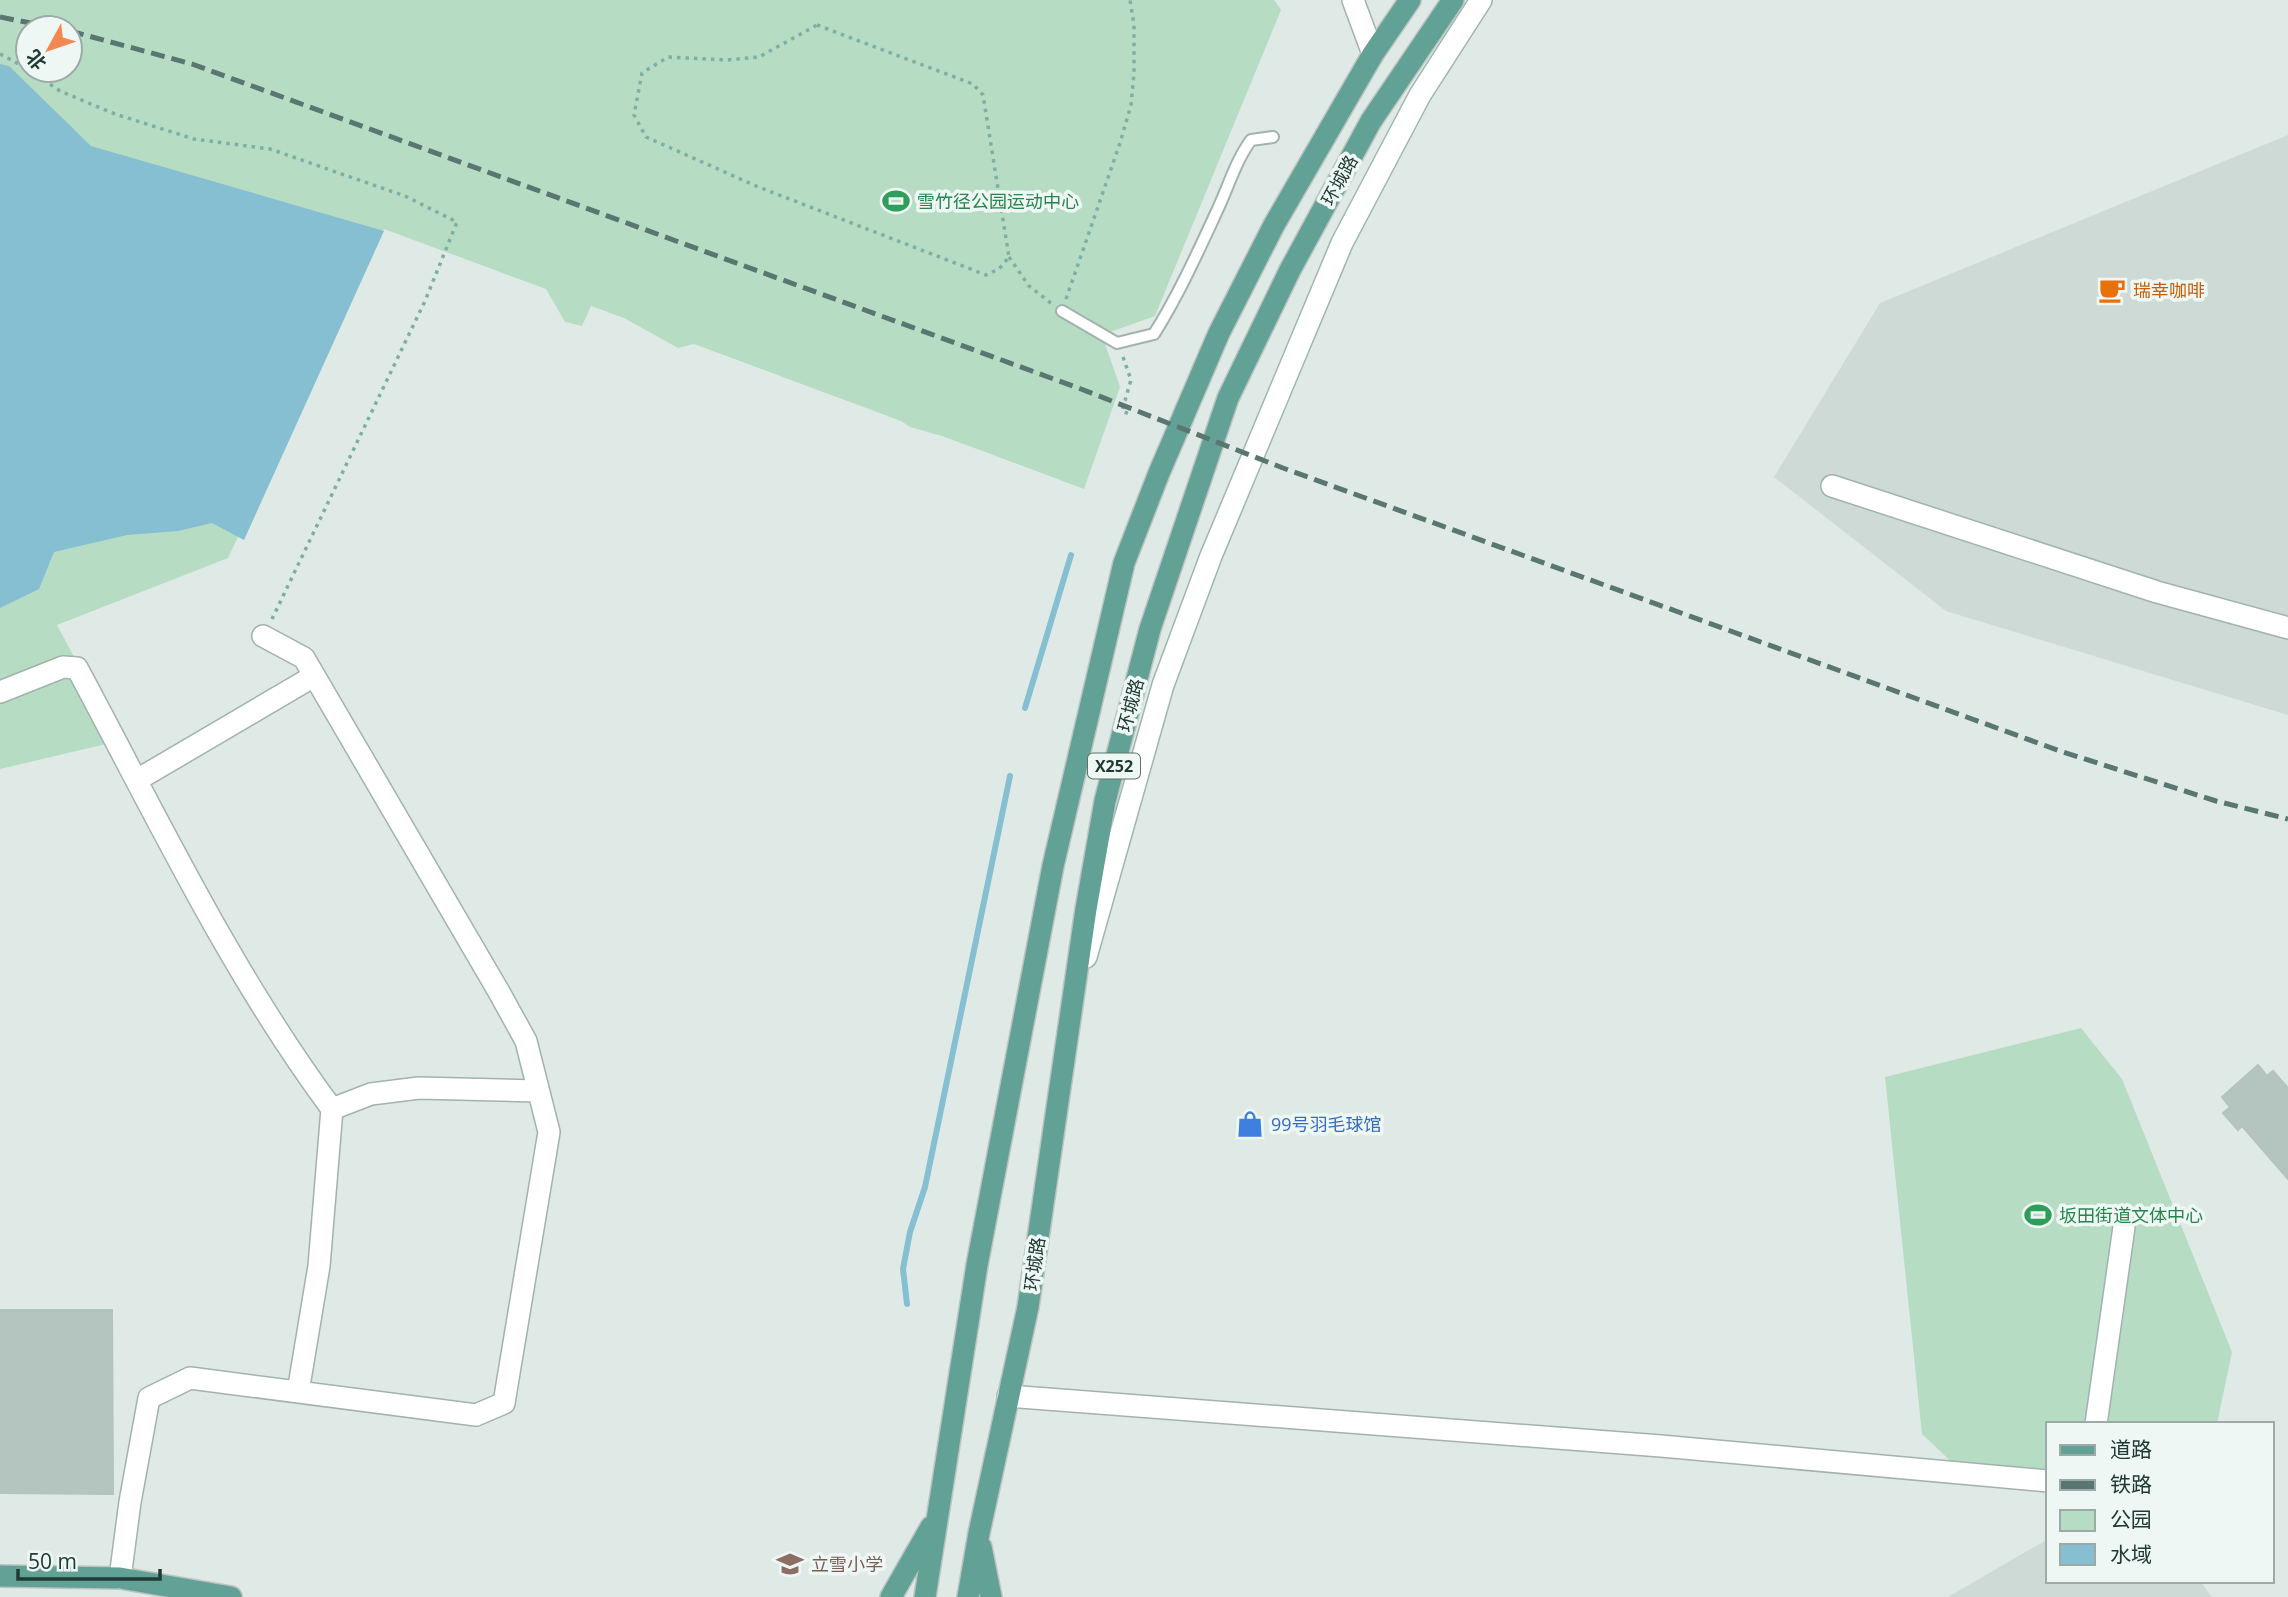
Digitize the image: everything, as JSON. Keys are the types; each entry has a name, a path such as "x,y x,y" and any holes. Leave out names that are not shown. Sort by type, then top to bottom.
{"main road":[{"name":"环城路","path":"925,1597 977,1265 1053,866 1125,563 1159,473 1219,333 1274,225 1373,54 1410,0"},
{"name":"环城路","path":"968,1597 979,1533 1028,1307 1105,801 1150,629 1228,398 1290,270 1371,121 1453,0"},
{"path":"891,1597 939,1513"},
{"path":"979,1533 991,1597"},
{"path":"0,1576 120,1578 231,1597"}],"street":[{"path":"1353,0 1373,54"},
{"path":"1071,1013 1163,685 1210,556 1342,243 1420,95 1481,0"},
{"path":"1832,486 2157,592 2288,628"},
{"path":"120,1578 149,1398 190,1378 475,1415 504,1403 549,1132 526,1041 304,658 263,636"},
{"path":"0,692 63,667 77,668 228,950 299,1065 332,1109 319,1266 298,1392"},
{"path":"137,780 314,676"},
{"path":"332,1109 371,1094 419,1088 538,1091"},
{"path":"2096,1422 2124,1227"},
{"path":"1008,1396 1716,1451 2046,1480"}],"lane":[{"path":"1062,311 1117,343 1154,334 1173,305 1239,157 1251,140 1273,137"}],"path":[{"path":"1009,257 999,269 986,275 756,186 646,137 634,115 642,73 668,57 727,60 759,57 817,25 973,84 983,95 1009,257 1029,286 1062,311 1131,105 1134,25 1130,0"},
{"path":"49,84 115,114 194,139 270,149 405,196 457,222 425,301 358,445 263,636"},
{"path":"1117,343 1131,380 1122,411 1132,415"}],"shaded area":[{"path":"2288,135 2288,715 1946,611 1774,477 1880,303"},
{"path":"2046,1540 2046,1583 2202,1583 2212,1597 1948,1597"}],"green space":[{"path":"0,0 1274,0 1281,10 1155,316 1102,335 1120,387 1084,489 942,436 910,427 901,421 694,344 678,348 624,318 591,306 582,326 565,322 546,289 384,229 228,558 57,625 119,741 0,769"},
{"name":"坂田街道文体中心","path":"2081,1028 2122,1079 2232,1352 2217,1422 2046,1422 2046,1485 1977,1486 1922,1434 1885,1077"}],"water":[{"path":"0,64 9,66 14,71 14,84 27,84 91,146 384,231 244,540 212,523 178,531 127,535 54,552 39,589 0,608"}],"building":[{"path":"2258,1065 2267,1076 2273,1071 2288,1088 2288,1179 2242,1126 2238,1130 2223,1113 2230,1107 2222,1097"},
{"path":"0,1310 112,1310 113,1494 0,1493"}],"waterway":[{"path":"1025,708 1071,555"},
{"path":"907,1304 903,1269 910,1232 925,1187 1010,776"}],"railway":[{"path":"0,17 14,20"},
{"path":"84,35 192,64 1081,389 1283,468 2060,751 2216,801 2288,819"}],"place":[{"name":"雪竹径公园运动中心","path":"896,201"},
{"name":"瑞幸咖啡","path":"2112,290"},
{"name":"99号羽毛球馆","path":"1250,1124"},
{"name":"坂田街道文体中心","path":"2038,1215"},
{"name":"立雪小学","path":"790,1564"}]}
